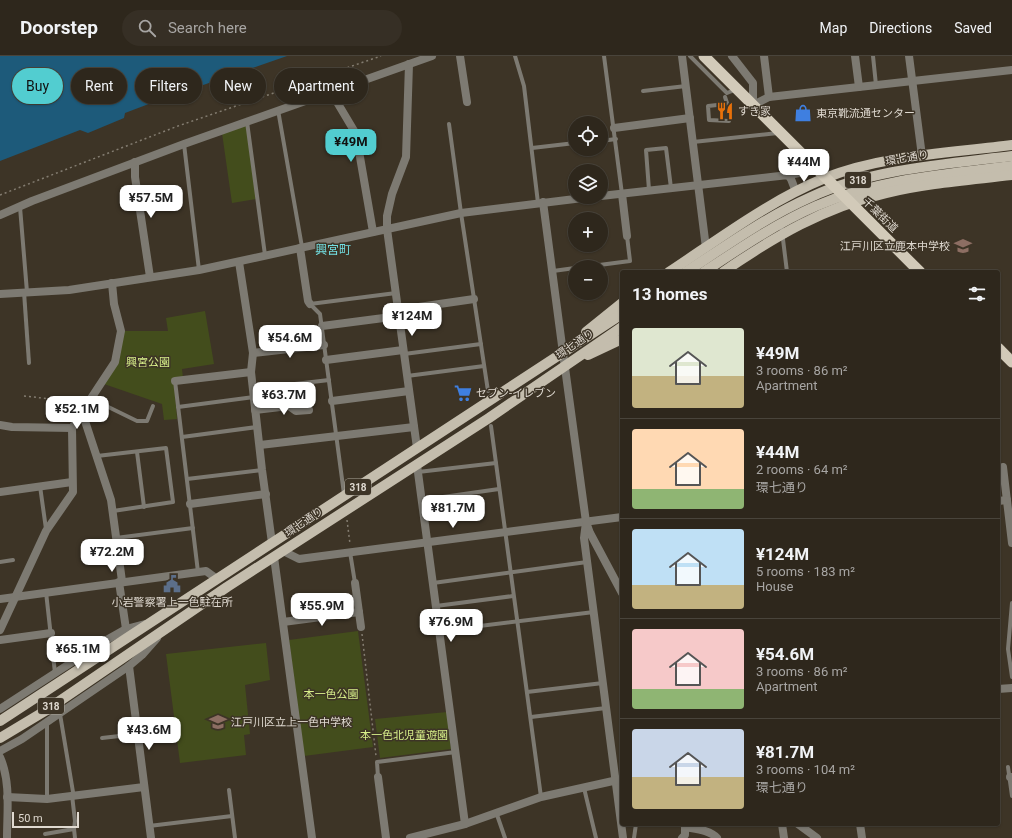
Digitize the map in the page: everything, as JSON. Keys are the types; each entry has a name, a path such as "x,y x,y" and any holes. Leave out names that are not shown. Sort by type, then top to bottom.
{"highway":[{"name":"千葉街道","path":"704,56 918,270"},
{"path":"1000,350 1012,362"}],"main road":[{"path":"672,270 752,216 796,192 826,178 873,164 922,156 1012,145"},
{"name":"環七通り","path":"706,270 757,226 776,214 811,196 866,178 892,172 1012,156"},
{"name":"環七通り","path":"690,270 816,206 840,197 894,182 1012,166"},
{"path":"726,270 782,234 813,218 851,204 886,193 1012,175"},
{"path":"563,353 591,327 620,305"},
{"name":"環七通り","path":"0,721 620,315"},
{"name":"環七通り","path":"0,738 45,711 165,628 346,509 417,468 564,365 620,328"},
{"path":"564,365 620,340"}],"street":[{"path":"368,79 432,56"},
{"path":"460,56 467,102"},
{"path":"682,56 706,248"},
{"path":"732,56 752,84 753,105 769,97 1012,70"},
{"path":"764,56 769,97"},
{"path":"855,56 859,87"},
{"path":"909,56 922,156"},
{"path":"409,64 406,157 392,194 387,216 387,229 417,448"},
{"path":"0,215 32,201 135,162 295,104"},
{"path":"338,104 356,134 373,232"},
{"path":"614,128 690,118"},
{"path":"135,162 134,178 150,277"},
{"path":"608,195 788,175 817,170"},
{"path":"788,175 796,192"},
{"path":"622,194 627,236"},
{"path":"0,294 69,290 199,270 461,214 568,200"},
{"path":"541,203 553,271 564,365 586,522 590,533 620,589"},
{"path":"301,248 308,301 310,304"},
{"path":"240,262 253,353 251,372 272,543"},
{"path":"0,630 46,531 73,492 72,428 115,362 121,331 114,304 112,284"},
{"path":"322,326 474,299"},
{"path":"253,353 324,345"},
{"path":"326,360 404,352"},
{"path":"175,382 251,372"},
{"path":"332,402 409,391"},
{"path":"255,410 289,406 296,411 310,410"},
{"path":"82,412 111,500 126,629"},
{"path":"0,425 12,427 72,428"},
{"path":"260,445 414,427"},
{"path":"1012,466 1001,467 1007,500 1012,543"},
{"path":"417,468 465,824"},
{"path":"0,492 72,482"},
{"path":"190,504 266,494"},
{"path":"1000,501 1007,500"},
{"path":"283,551 298,558 620,517"},
{"path":"586,522 584,538 602,684 619,780 620,794"},
{"path":"274,557 312,838"},
{"path":"0,599 206,571 217,579"},
{"path":"355,583 361,628"},
{"path":"283,622 359,612"},
{"path":"0,709 126,629 153,621"},
{"path":"0,751 22,739 60,714 129,666 142,655 165,628"},
{"path":"0,640 51,633"},
{"path":"129,666 151,838"},
{"path":"1000,689 1012,688"},
{"path":"0,757 6,774 7,797 4,815 7,838"},
{"path":"378,777 386,838"},
{"path":"415,838 465,824 541,797 619,780"},
{"path":"7,797 47,799 144,787"},
{"path":"622,826 623,838"},
{"path":"682,838 685,835 684,826"},
{"path":"688,826 715,835 717,838"},
{"path":"782,826 784,838"},
{"path":"801,826 817,838"},
{"path":"860,826 862,838"}],"lane":[{"path":"515,56 524,86 541,203"},
{"path":"604,56 622,194"},
{"path":"690,56 727,93 737,89"},
{"path":"873,56 876,85"},
{"path":"643,91 686,86"},
{"path":"725,96 727,102 726,104 708,106 709,120 729,121"},
{"path":"277,110 301,248"},
{"path":"247,122 266,256"},
{"path":"450,124 461,214 488,391"},
{"path":"693,142 780,133"},
{"path":"608,140 616,139"},
{"path":"184,144 199,270"},
{"path":"532,148 568,144"},
{"path":"649,190 646,150 652,149 666,148 670,188"},
{"path":"780,201 782,234 787,270"},
{"path":"20,207 29,363"},
{"path":"608,264 630,261 627,236"},
{"path":"553,271 568,269"},
{"path":"310,304 396,293"},
{"path":"310,304 320,314 345,496"},
{"path":"404,352 480,344"},
{"path":"407,376 484,366"},
{"path":"178,407 329,380"},
{"path":"175,382 198,572"},
{"path":"90,401 137,422 147,421 153,406"},
{"path":"490,426 541,797"},
{"path":"182,437 258,428"},
{"path":"97,456 166,448 173,502 112,511"},
{"path":"137,452 144,507"},
{"path":"417,468 496,464"},
{"path":"187,479 262,470"},
{"path":"40,486 46,531"},
{"path":"422,500 499,489"},
{"path":"116,538 193,528"},
{"path":"350,552 355,583"},
{"path":"0,562 13,560"},
{"path":"433,583 587,562"},
{"path":"46,592 55,673"},
{"path":"436,606 513,596"},
{"path":"1012,603 1008,649 1012,676"},
{"path":"439,631 594,612"},
{"path":"527,692 602,684"},
{"path":"531,717 606,708"},
{"path":"60,714 73,792 75,838"},
{"path":"47,722 47,799"},
{"path":"102,738 137,734"},
{"path":"378,777 377,762 456,752"},
{"path":"1008,767 1011,777 1012,796"},
{"path":"584,787 596,838"},
{"path":"229,790 235,838"},
{"path":"496,812 505,838"},
{"path":"149,826 232,816"},
{"path":"634,838 636,826"},
{"path":"45,834 74,829"}],"path":[{"path":"0,195 178,126 381,56"},
{"path":"24,396 90,401"},
{"path":"346,509 350,552"},
{"path":"361,628 377,762"}],"green space":[{"path":"246,124 256,199 232,203 222,133"},
{"name":"興宮公園","path":"205,311 214,364 182,369 183,378 174,379 177,419 164,420 162,404 104,384 122,331 168,331 166,318"},
{"name":"本一色公園","path":"358,631 373,747 304,756 289,640"},
{"path":"266,643 270,680 245,685 250,734 244,735 246,755 180,763 166,654"},
{"name":"本一色北児童遊園","path":"447,712 451,749 380,758 375,719"}],"water":[{"path":"0,56 287,56 252,68 210,68 210,83 202,85 202,68 135,68 135,104 149,104 125,113 124,118 88,133 80,130 0,161"}],"place":[{"name":"すき家","path":"725,111"},
{"name":"東京靴流通センター","path":"803,113"},
{"name":"江戸川区立鹿本中学校","path":"963,246"},
{"name":"セブン-イレブン","path":"463,393"},
{"name":"小岩警察署上一色駐在所","path":"172,584"},
{"name":"江戸川区立上一色中学校","path":"218,722"}],"district":[{"name":"興宮町","path":"333,250"}]}
